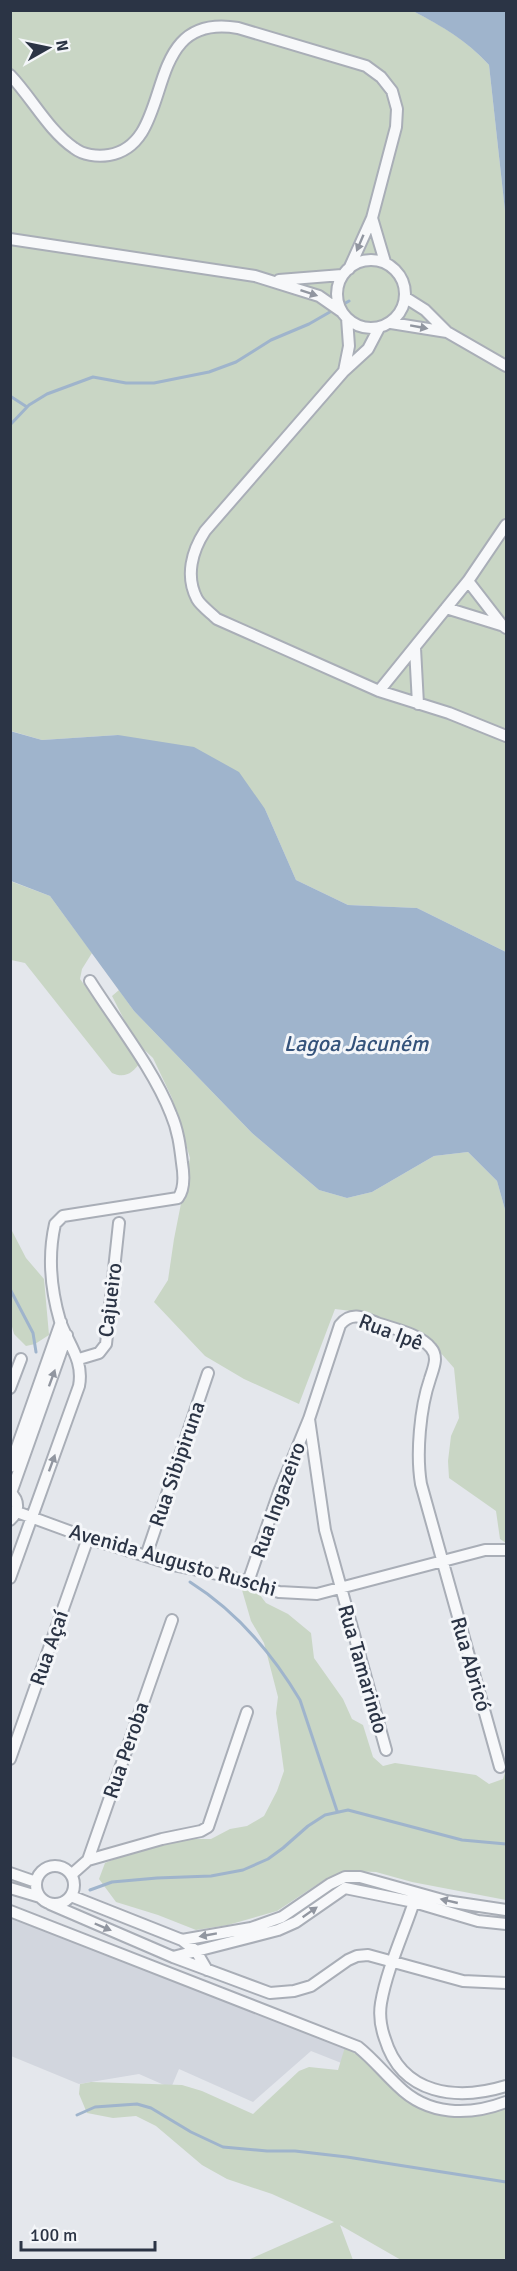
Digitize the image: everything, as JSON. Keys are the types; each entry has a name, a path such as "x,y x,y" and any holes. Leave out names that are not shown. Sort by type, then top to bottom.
{"street":[{"path":"10,75 60,136 74,149 100,156 122,151 134,143 144,128 174,51 187,37 202,28 220,25 238,28 366,66 381,77 392,91 397,109 396,127 372,218 345,272 337,298 344,315 349,346 344,371"},
{"path":"372,218 385,262"},
{"path":"10,239 255,276 319,296 351,322 364,328 379,328 391,323 402,312 406,298 404,283 397,271 385,262 370,260 357,262 345,272 273,281"},
{"path":"406,298 425,310 447,332 507,366"},
{"path":"391,323 447,332"},
{"path":"379,328 368,349 344,371 205,531 196,546 191,582 197,600 217,619 379,691 507,736"},
{"path":"379,691 468,581 507,525"},
{"path":"468,581 504,626"},
{"path":"446,608 504,626"},
{"path":"415,648 418,704"},
{"path":"10,1578 81,1375 79,1359 61,1322 51,1264 52,1234 58,1219 63,1216 178,1198 184,1177 178,1134 171,1113 156,1083 90,981"},
{"name":"Cajueiro","path":"79,1359 99,1353 106,1344 119,1223"},
{"name":"Rua Ipê","path":"309,1419 340,1325 345,1319 358,1316 422,1340 432,1349 436,1362 423,1410 419,1471 443,1562"},
{"path":"10,1467 61,1322"},
{"path":"14,1516 16,1500 11,1493 67,1335"},
{"path":"10,1388 21,1359"},
{"name":"Rua Sibipiruna","path":"146,1556 208,1373"},
{"name":"Rua Ingazeiro","path":"248,1582 279,1492 309,1419"},
{"name":"Rua Tamarindo","path":"309,1419 325,1530 386,1750"},
{"name":"Avenida Augusto Ruschi","path":"14,1516 32,1519 178,1566 248,1582 279,1592 304,1594 317,1594 485,1550 507,1550"},
{"name":"Rua Açaí","path":"10,1759 88,1538"},
{"name":"Rua Abricó","path":"443,1562 500,1767"},
{"name":"Rua Peroba","path":"71,1875 88,1860 172,1620"},
{"path":"88,1860 162,1839 201,1831 208,1827 247,1712"},
{"path":"40,1897 36,1890 36,1882 43,1870 55,1866 67,1870 74,1885 71,1896 65,1902 50,1904"},
{"path":"10,1873 36,1882"},
{"path":"182,1940 251,1928 282,1917 330,1884 345,1877 360,1877 446,1901 507,1910"},
{"path":"10,1888 40,1897 50,1904 172,1957 270,1993 294,1991 311,1986 348,1960 368,1955 463,1981 507,1983"},
{"path":"172,1957 278,1930 296,1922 345,1888 414,1902 478,1921 507,1924"},
{"path":"71,1896 182,1940 196,1951 207,1970"},
{"path":"414,1902 392,1963 381,2005 381,2026 388,2050 405,2075 424,2086 443,2092 466,2094 507,2086"},
{"path":"10,1911 358,2047 398,2087 427,2105 450,2112 472,2111 507,2102"}],"shaded area":[{"path":"10,1913 358,2050 354,2068 311,2051 253,2102 179,2069 171,2088 139,2074 79,2084 11,2056"}],"green space":[{"path":"10,11 413,11 454,34 489,65 506,220 506,952 417,908 348,905 296,880 265,809 118,735 42,740 11,731"},
{"path":"10,881 50,896 92,953 82,969 80,979 141,1061 132,1072 125,1075 112,1073 25,963 11,960"},
{"path":"119,990 134,1011 252,1133 319,1190 347,1198 372,1192 434,1156 468,1152 497,1181 506,1213 506,1543 500,1539 496,1511 449,1478 448,1461 451,1436 459,1418 454,1368 425,1335 351,1311 335,1309 299,1404 244,1379 205,1356 154,1302 168,1280 190,1158 172,1098 153,1058 135,1041 112,996"},
{"path":"11,1229 26,1258 44,1279 49,1335 35,1344 26,1346 14,1334 11,1323"},
{"path":"253,1586 266,1603 288,1614 311,1633 314,1658 343,1699 352,1719 363,1725 373,1757 383,1766 395,1763 476,1775 489,1784 503,1779 506,1769 506,1900 412,1882 376,1872 353,1871 327,1878 277,1911 228,1925 196,1930 116,1902 99,1879 105,1863 164,1839 211,1839 230,1829 247,1826 264,1816 277,1791 284,1771 276,1713 278,1697 264,1643 251,1621 242,1590"},
{"path":"345,2047 375,2067 406,2095 448,2110 506,2099 506,2260 401,2260 340,2225 353,2260 248,2260 334,2222 272,2194 227,2179 202,2165 156,2126 136,2116 113,2118 87,2113 79,2094 80,2084 91,2082 182,2085 202,2091 253,2114 299,2071 309,2067 338,2070"}],"water":[{"path":"413,11 506,11 506,220 489,65 453,34"},
{"name":"Lagoa Jacuném","path":"10,731 42,740 118,735 194,747 239,772 265,809 296,880 348,905 417,908 506,952 506,1213 497,1181 468,1152 434,1156 372,1192 347,1198 319,1190 252,1133 134,1011 50,896 11,881"}],"waterway":[{"path":"10,425 29,405 47,394 93,377 126,383 154,383 209,372 236,362 271,340 309,324 349,301"},
{"path":"10,396 27,407"},
{"path":"10,1289 33,1333 36,1352"},
{"path":"190,1582 223,1606 252,1634 300,1700 337,1811"},
{"path":"90,1890 112,1882 211,1876 243,1870 268,1859 325,1815 348,1810 462,1840 506,1844"},
{"path":"77,2115 95,2107 137,2104 151,2108 191,2132 223,2147 295,2151 347,2157 506,2182"}]}
